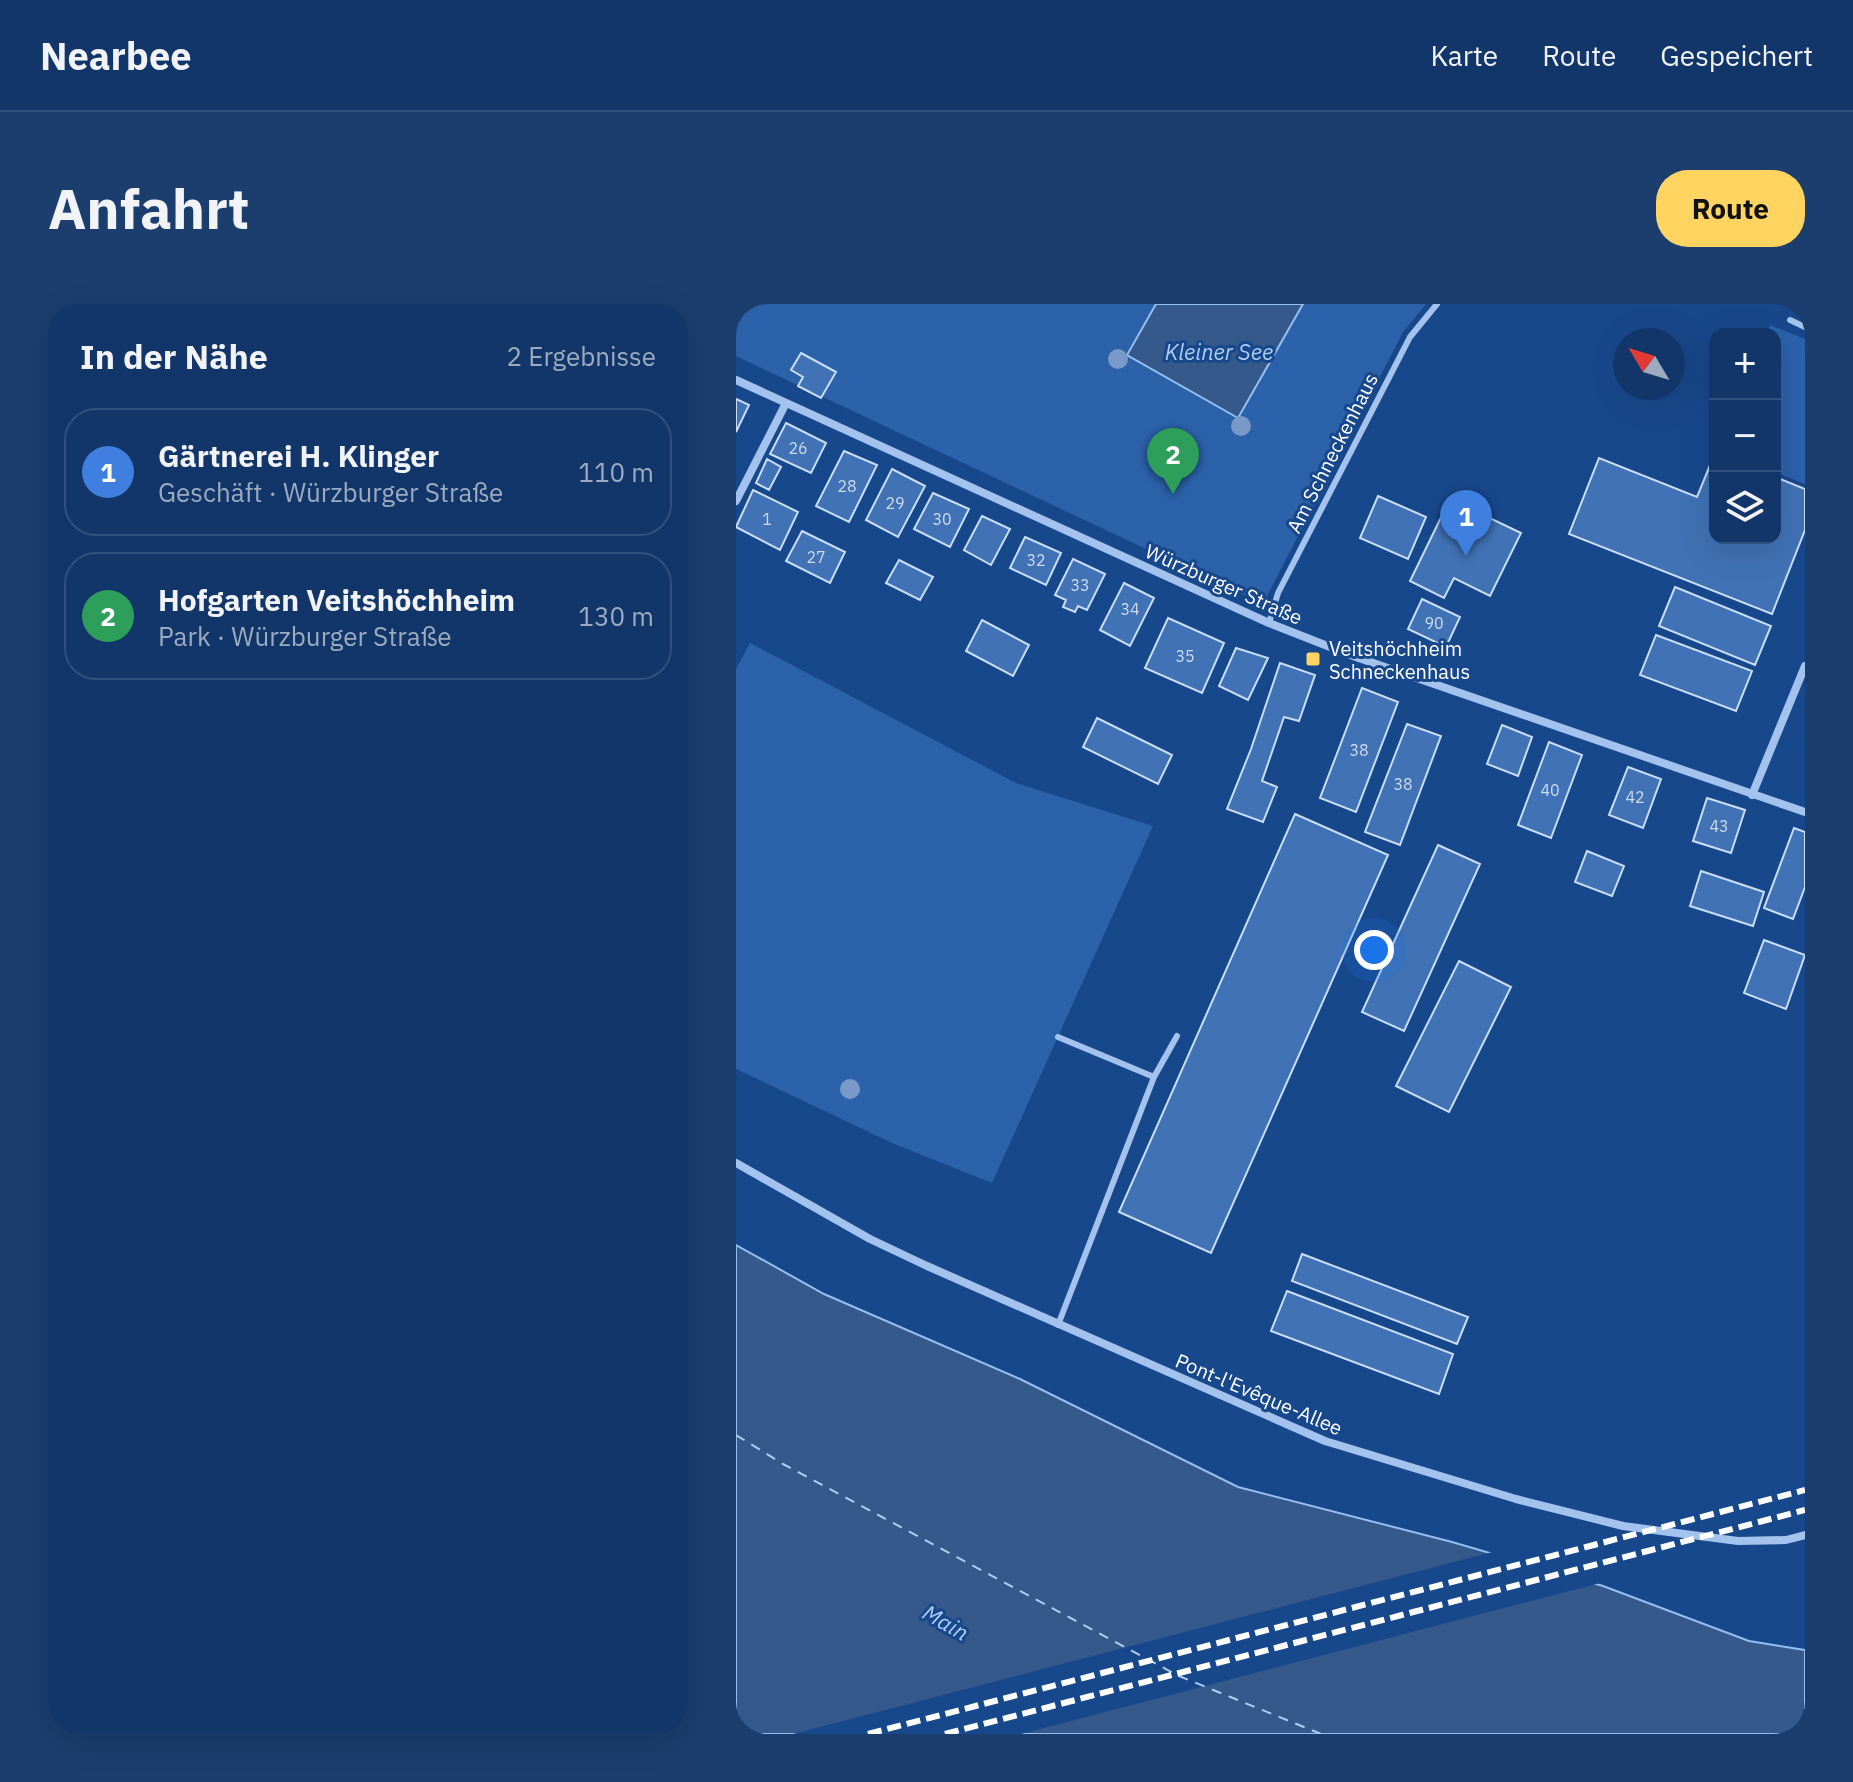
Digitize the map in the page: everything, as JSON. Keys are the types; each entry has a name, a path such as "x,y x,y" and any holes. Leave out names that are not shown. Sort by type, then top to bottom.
{"street":[{"name":"Würzburger Straße","path":"736,380 785,405 1269,623 1353,656 1805,812"},
{"path":"736,501 785,405"},
{"path":"1752,795 1805,666"},
{"name":"Pont-l'Evêque-Allee","path":"736,1163 870,1239 1325,1441 1516,1499 1623,1526 1738,1541 1786,1540 1805,1535"}],"lane":[{"name":"Am Schneckenhaus","path":"1269,623 1278,593 1410,337 1437,304"},
{"path":"1790,320 1805,327"},
{"path":"1058,1325 1154,1077 1177,1036"},
{"path":"1058,1037 1154,1077"}],"shaded area":[{"path":"736,304 1426,304 1403,332 1263,604 736,356"},
{"path":"1781,329 1805,339 1805,484 1781,474"},
{"path":"750,643 1016,783 1153,826 992,1183 892,1143 736,1069 736,669"}],"water":[{"name":"Kleiner See","path":"1156,304 1303,304 1238,418 1127,355"},
{"name":"Main","path":"736,1245 824,1294 1020,1379 1238,1487 1452,1542 1603,1586 1749,1641 1805,1650 1805,1734 736,1734"}],"pier":[{"path":"1496,1551 1604,1582 1021,1734 793,1734"}],"building":[{"path":"801,353 836,372 821,398 798,386 803,377 791,370"},
{"path":"736,399 749,405 736,432"},
{"path":"786,423 826,443 811,473 770,454"},
{"path":"844,451 877,465 849,522 816,506"},
{"path":"1599,458 1697,497 1709,468 1709,544 1781,544 1781,479 1805,489 1805,530 1772,614 1569,534"},
{"path":"767,459 781,467 769,490 756,483"},
{"path":"892,469 925,486 898,537 866,520"},
{"path":"753,490 798,512 780,550 736,527"},
{"path":"933,493 969,509 950,547 914,529"},
{"path":"1378,496 1426,517 1408,559 1360,538"},
{"path":"1450,499 1521,533 1490,596 1454,578 1444,598 1410,581"},
{"path":"982,516 1010,529 991,565 964,550"},
{"path":"802,531 845,552 830,583 786,561"},
{"path":"1025,537 1061,553 1046,585 1010,568"},
{"path":"1073,559 1105,574 1087,610 1078,606 1075,612 1063,607 1066,600 1055,595"},
{"path":"899,560 933,577 920,600 886,583"},
{"path":"1124,583 1154,598 1130,646 1100,630"},
{"path":"1675,587 1771,626 1755,665 1659,626"},
{"path":"1422,599 1460,617 1446,647 1408,629"},
{"path":"1168,618 1224,643 1202,693 1145,668"},
{"path":"982,620 1029,645 1013,676 966,651"},
{"path":"1656,635 1752,671 1736,711 1640,675"},
{"path":"1236,648 1268,658 1248,700 1219,686"},
{"path":"1280,663 1315,675 1299,721 1284,717 1262,781 1277,787 1263,822 1227,809"},
{"path":"1362,688 1398,702 1356,812 1320,798"},
{"path":"1097,718 1172,755 1158,784 1083,747"},
{"path":"1407,724 1441,736 1400,845 1365,832"},
{"path":"1502,725 1532,737 1518,776 1487,764"},
{"path":"1549,742 1582,755 1551,838 1518,825"},
{"path":"1628,767 1661,779 1643,828 1609,815"},
{"path":"1707,798 1745,810 1731,853 1693,841"},
{"path":"1295,814 1388,855 1211,1253 1119,1212"},
{"path":"1794,828 1805,832 1805,887 1793,919 1764,908"},
{"path":"1438,845 1480,864 1404,1031 1362,1012"},
{"path":"1587,851 1624,866 1612,896 1575,882"},
{"path":"1701,871 1764,892 1753,926 1690,906"},
{"path":"1764,940 1805,955 1786,1009 1744,993"},
{"path":"1459,961 1511,987 1449,1112 1396,1086"},
{"path":"1302,1254 1468,1317 1457,1344 1292,1281"},
{"path":"1287,1291 1453,1354 1439,1394 1271,1331"}],"ferry route":[{"path":"736,1435 783,1464 1179,1676 1321,1734"}],"railway":[{"path":"868,1734 1805,1490"},
{"path":"945,1734 1805,1510"}],"place":[{"name":"Hofgarten Veitshöchheim","path":"1173,494"},
{"name":"Gärtnerei H. Klinger","path":"1466,556"},
{"name":"Veitshöchheim Schneckenhaus","path":"1313,659"}]}
